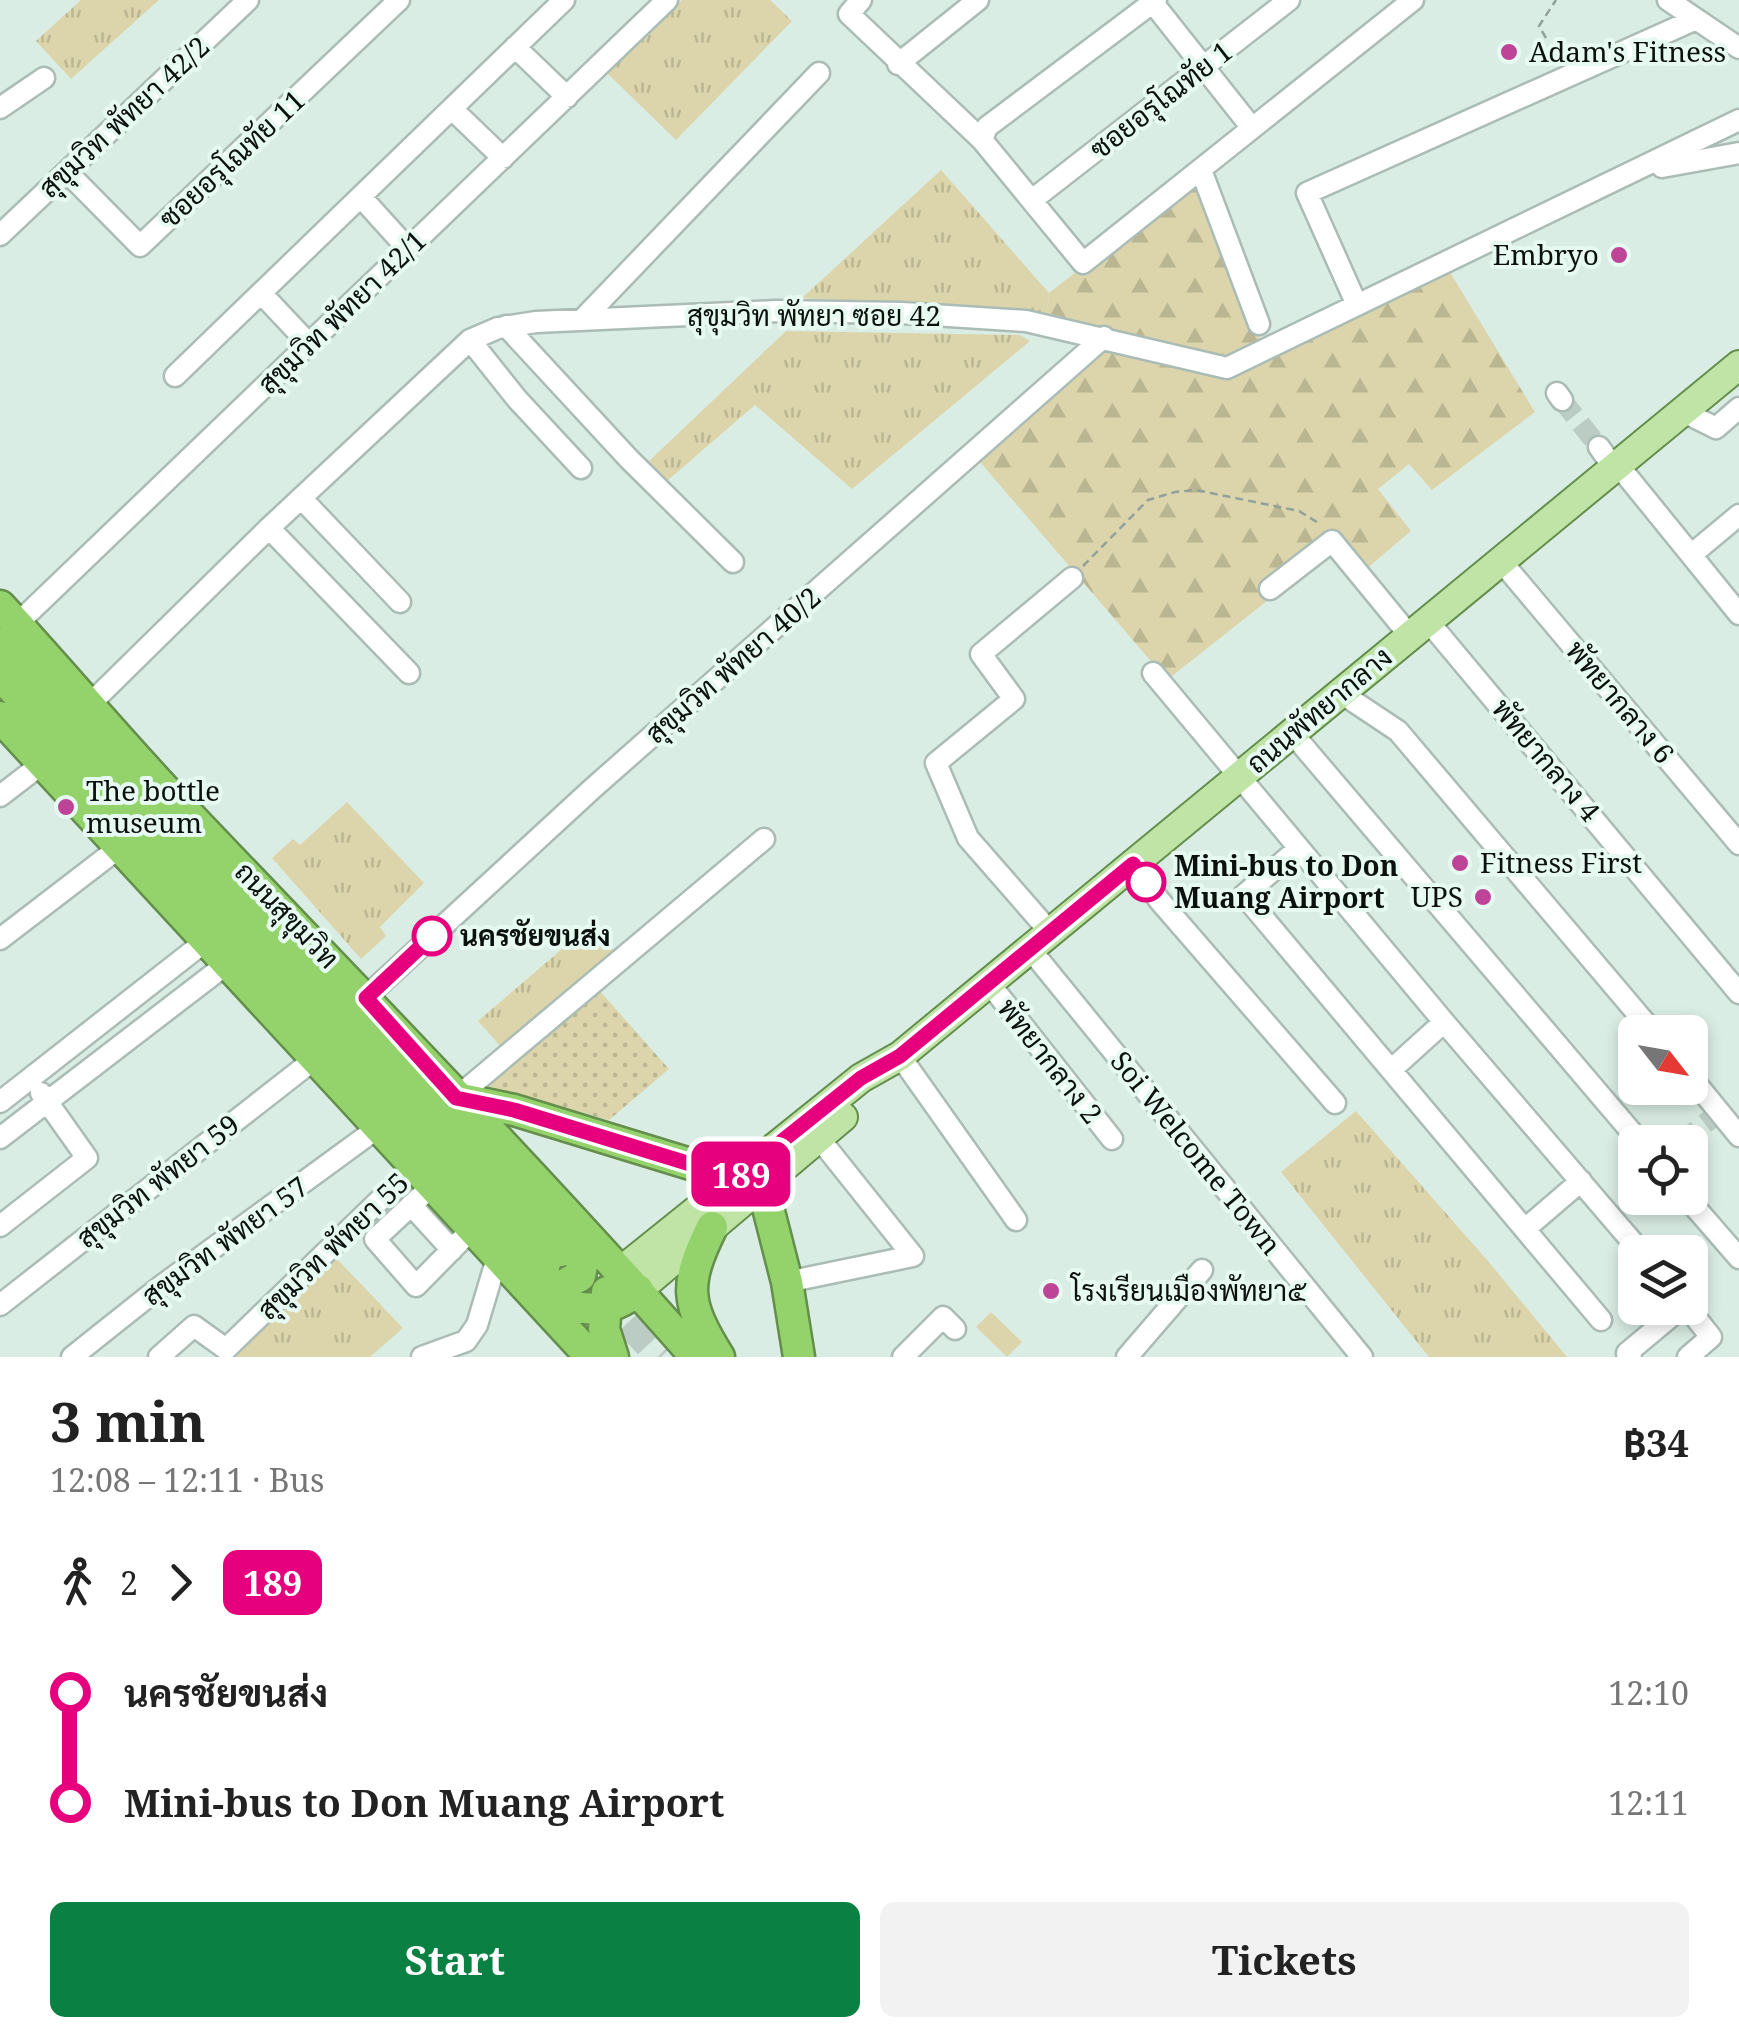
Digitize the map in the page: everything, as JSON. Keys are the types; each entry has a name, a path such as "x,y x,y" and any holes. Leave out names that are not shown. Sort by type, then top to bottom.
{"highway":[{"name":"ถนนสุขุมวิท","path":"6,625 89,706 366,998 696,1357"},
{"name":"ถนนสุขุมวิท","path":"0,675 554,1257 6,625"},
{"path":"0,716 380,1127 463,1239 544,1287 556,1289 580,1276 584,1255 559,1208"},
{"path":"456,1098 514,1110 749,1181 787,1282 799,1357"},
{"path":"712,1226 700,1252 692,1300 695,1318 720,1357"},
{"path":"501,1259 591,1357"},
{"path":"540,1300 603,1309 618,1305 629,1280"},
{"path":"603,1309 613,1357"},
{"path":"658,1357 666,1352 681,1357"}],"main road":[{"name":"ถนนพัทยากลาง","path":"629,1280 749,1181 861,1078 900,1056 1501,561 1610,460 1682,411 1739,364"},
{"name":"ถนนพัทยากลาง","path":"629,1280 712,1226 749,1181 818,1138 872,1092 900,1056"}],"street":[{"name":"สุขุมวิท พัทยา 42/2","path":"0,235 248,0"},
{"name":"ซอยอรุโณทัย 11","path":"67,172 140,246 399,0"},
{"path":"176,376 564,0"},
{"name":"สุขุมวิท พัทยา 42/1","path":"6,625 308,344 667,0"},
{"path":"861,0 849,14 982,140 1083,263 1414,0"},
{"path":"898,64 978,0"},
{"name":"ซอยอรุโณทัย 1","path":"1032,200 1289,0"},
{"path":"982,140 987,127 1154,1 1252,128"},
{"path":"1357,304 1306,193 1683,7 1739,48"},
{"path":"515,47 566,97"},
{"path":"583,319 819,73"},
{"path":"0,108 44,78"},
{"path":"452,109 502,158"},
{"path":"1640,170 1739,120"},
{"path":"1640,170 1739,153"},
{"path":"1201,170 1259,324"},
{"name":"สุขุมวิท พัทยา ซอย 42","path":"89,706 269,528 470,340 506,326 583,319 776,312 902,313 1026,321 1227,368 1640,170"},
{"path":"360,197 408,249"},
{"path":"262,293 308,344"},
{"path":"506,326 629,459 733,562"},
{"name":"สุขุมวิท พัทยา 40/2","path":"366,998 592,788 1104,338"},
{"path":"470,340 516,399 581,468"},
{"path":"1682,411 1716,428 1739,408"},
{"path":"1610,460 1739,614"},
{"path":"301,498 400,602"},
{"path":"1691,555 1739,515"},
{"path":"269,528 409,673"},
{"path":"1270,589 1332,541"},
{"name":"พัทยากลาง 4","path":"1332,541 1419,628 1739,993"},
{"name":"พัทยากลาง 6","path":"1501,561 1739,844"},
{"name":"Soi Welcome Town","path":"1072,578 981,654 1014,699 936,764 968,838 1040,941 1362,1357"},
{"path":"1153,673 1627,1235"},
{"path":"1341,693 1398,731 1639,1015"},
{"path":"1292,733 1626,1125"},
{"path":"0,796 43,763"},
{"path":"456,1098 764,839"},
{"path":"0,939 120,847"},
{"path":"1298,849 1244,895 1601,1320"},
{"path":"1133,864 1159,900 1336,1104"},
{"path":"0,1102 207,940"},
{"path":"0,1138 228,963"},
{"name":"พัทยากลาง 2","path":"989,983 1112,1140"},
{"path":"134,998 151,1022"},
{"path":"1391,1070 1444,1022"},
{"path":"900,1056 1016,1220"},
{"name":"สุขุมวิท พัทยา 59","path":"0,1304 316,1058"},
{"path":"0,1226 87,1158 30,1079"},
{"path":"1708,1098 1739,1136"},
{"name":"สุขุมวิท พัทยา 57","path":"72,1357 160,1287 380,1127"},
{"path":"787,1282 913,1256 818,1138"},
{"path":"1525,1230 1581,1181"},
{"path":"420,1185 375,1240 416,1286 463,1239"},
{"name":"สุขุมวิท พัทยา 55","path":"159,1357 194,1326 226,1349 420,1185"},
{"path":"1702,1215 1739,1258"},
{"path":"422,1357 466,1340 476,1325 501,1259"},
{"path":"1127,1357 1202,1270"},
{"path":"902,1357 943,1317 955,1328"},
{"path":"1631,1357 1628,1353 1663,1325"},
{"path":"1688,1357 1714,1347 1697,1325"}],"path":[{"path":"1546,38 1539,26 1556,0"},
{"path":"1072,578 1148,500 1176,492 1196,490 1300,511 1322,525 1332,541"}],"green space":[{"path":"81,0 159,0 71,79 36,41"},
{"path":"682,0 770,0 792,21 676,140 607,73"},
{"path":"941,170 1049,293 1047,313 802,298"},
{"path":"1197,178 1260,339 1226,358 1047,313 1049,293"},
{"path":"1448,269 1535,412 1432,490 1409,464 1378,489 1411,531 1365,570 1343,541 1167,680 980,462 1103,351 1229,379"},
{"path":"786,331 1020,335 1030,341 852,489 755,405 667,481 649,461"},
{"path":"347,802 424,883 380,927 386,936 361,959 272,858 293,839 300,845"},
{"path":"591,924 613,950 501,1047 478,1021"},
{"path":"599,990 669,1069 609,1120 487,1087"},
{"path":"1356,1111 1567,1357 1429,1357 1281,1172"},
{"path":"337,1259 403,1328 370,1357 234,1357"},
{"path":"991,1312 1022,1342 1007,1357 976,1327"}],"tunnel":[{"path":"1562,400 1599,447"},
{"path":"1703,1125 1720,1112"},
{"path":"598,1289 661,1357"}],"bus line":[{"name":"189","path":"432,936 366,998 456,1098 514,1110 736,1178 861,1078 900,1056 1133,864 1146,882"}],"place":[{"name":"Adam's Fitness","path":"1509,52"},
{"name":"Embryo","path":"1619,255"},
{"name":"The bottle museum","path":"66,807"},
{"name":"Fitness First","path":"1460,863"},
{"name":"Mini-bus to Don Muang Airport","path":"1146,882"},
{"name":"UPS","path":"1483,897"},
{"name":"นครชัยขนส่ง","path":"432,936"},
{"name":"โรงเรียนเมืองพัทยา๕","path":"1051,1291"}]}
